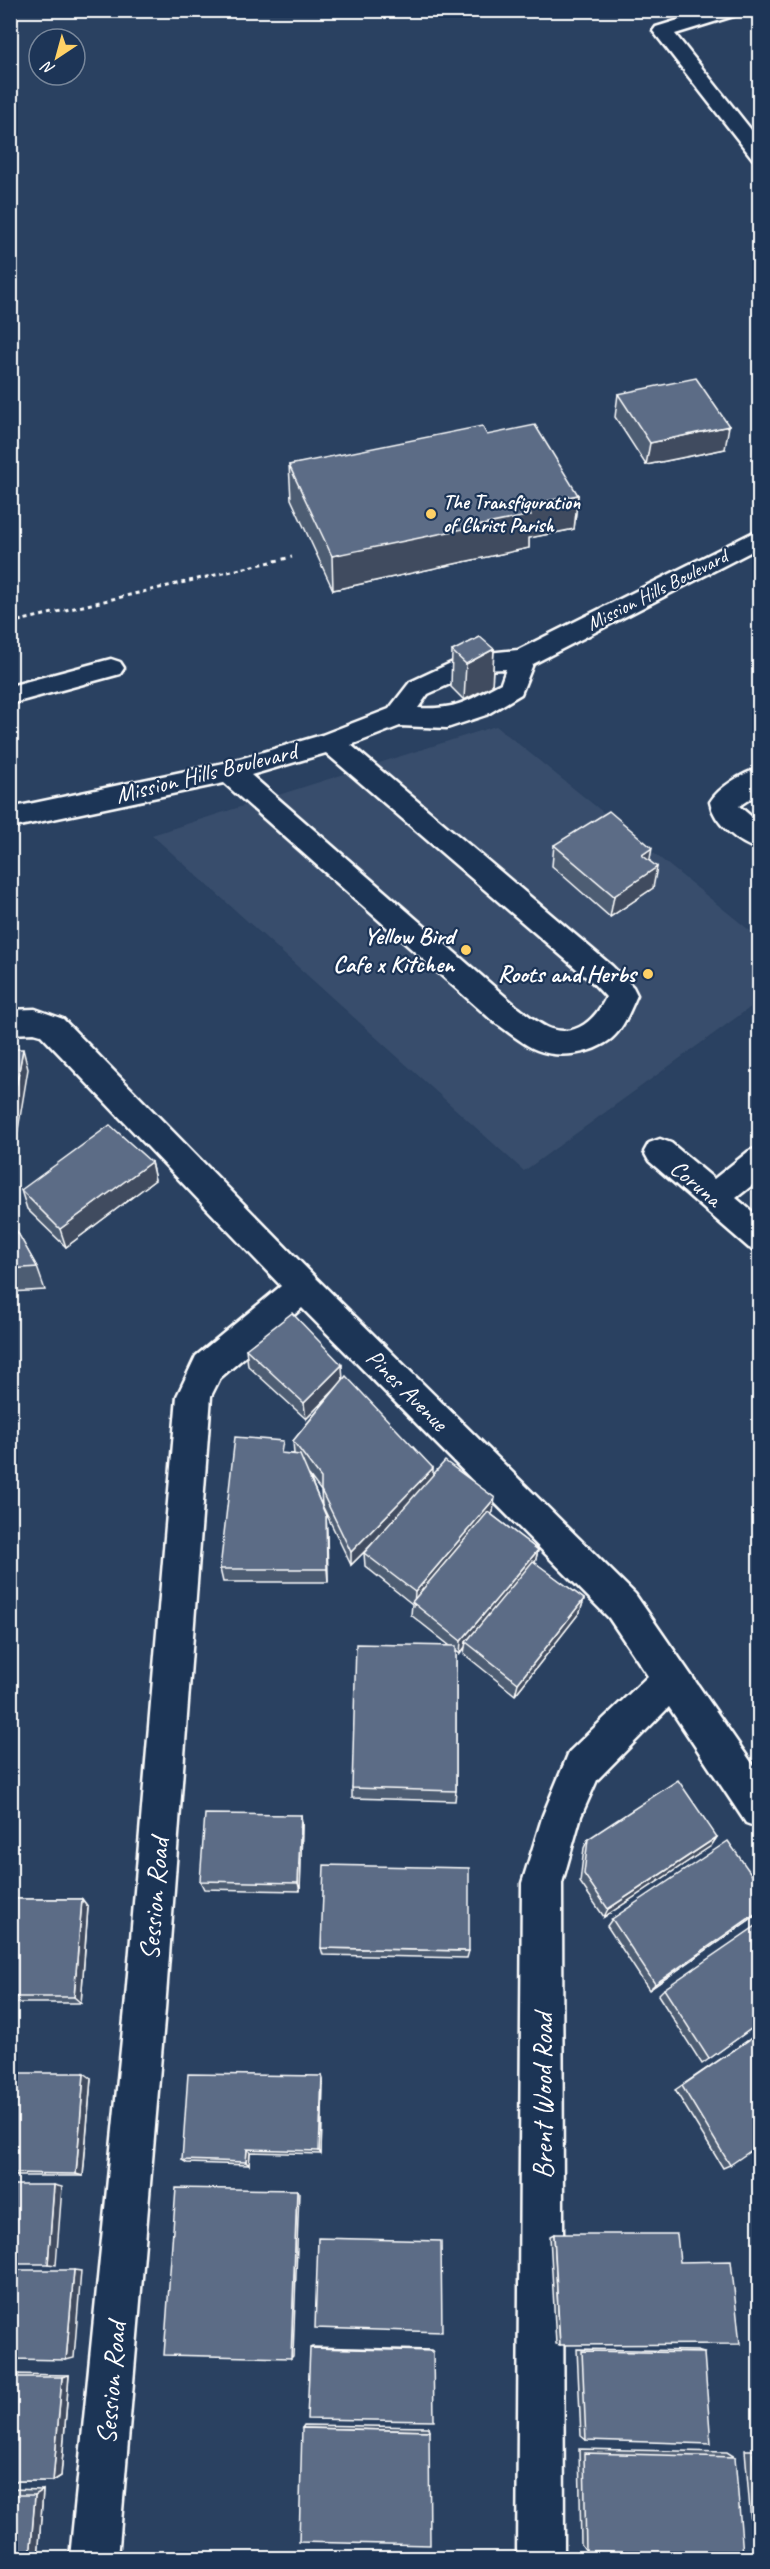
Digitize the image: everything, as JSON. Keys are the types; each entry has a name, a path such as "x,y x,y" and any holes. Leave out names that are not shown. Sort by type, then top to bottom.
{"street":[{"path":"733,10 663,32 759,155"},
{"name":"Mission Hills Boulevard","path":"398,716 419,688 477,661 522,659 759,537"},
{"name":"Mission Hills Boulevard","path":"10,818 229,772 331,742 398,716 447,719 477,708 512,688 522,659"},
{"path":"10,695 111,668"},
{"path":"229,772 505,1014 544,1041 578,1042 601,1030 613,1016 621,995 602,975 331,742"},
{"path":"759,778 724,802 726,813 759,840"},
{"name":"Pines Avenue","path":"10,1022 35,1021 52,1027 303,1287 622,1606 759,1809"},
{"name":"Coruna","path":"660,1152 759,1238"},
{"path":"714,1197 759,1160"},
{"name":"Session Road","path":"94,2559 145,2009 194,1396 208,1367 303,1287"},
{"name":"Brent Wood Road","path":"541,2559 542,1883 562,1815 583,1766 672,1678"}],"path":[{"path":"10,623 292,557"}],"shaded area":[{"path":"496,726 759,938 759,1001 524,1171 152,835"}],"building":[{"path":"696,378 729,426 650,443 618,394"},
{"name":"The Transfiguration of Christ Parish","path":"535,425 578,495 526,505 531,515 332,556 289,465 482,426 487,435"},
{"path":"480,637 494,649 466,664 452,651"},
{"path":"609,811 652,848 642,855 657,867 614,896 554,845"},
{"path":"10,1049 23,1049 10,1120"},
{"path":"110,1125 151,1162 60,1229 21,1190"},
{"path":"10,1219 37,1267 10,1269"},
{"path":"292,1313 342,1365 304,1403 246,1349"},
{"path":"346,1376 433,1468 351,1552 321,1490 321,1478 293,1441"},
{"path":"235,1437 283,1441 281,1453 300,1455 326,1516 327,1569 220,1569"},
{"path":"445,1461 495,1498 415,1592 364,1553"},
{"path":"488,1512 538,1550 461,1641 412,1602"},
{"path":"533,1561 584,1599 518,1683 466,1642"},
{"path":"356,1644 456,1646 456,1791 352,1788"},
{"path":"678,1780 717,1837 608,1909 584,1874 588,1839"},
{"path":"205,1814 301,1815 298,1883 200,1881"},
{"path":"728,1841 759,1885 759,1911 655,1984 612,1919"},
{"path":"324,1865 469,1868 469,1951 321,1948"},
{"path":"10,1899 82,1899 74,1997 10,1997"},
{"path":"759,1924 759,2023 709,2059 664,1989"},
{"path":"759,2033 759,2145 730,2165 682,2086"},
{"path":"10,2073 84,2073 76,2174 10,2173"},
{"path":"188,2074 322,2076 319,2151 247,2149 246,2162 182,2160"},
{"path":"10,2185 54,2185 48,2264 10,2264"},
{"path":"176,2188 297,2190 291,2358 164,2355"},
{"path":"554,2234 677,2234 680,2262 731,2261 740,2344 560,2345"},
{"path":"318,2238 441,2241 442,2332 315,2328"},
{"path":"10,2270 74,2270 66,2360 10,2359"},
{"path":"310,2348 433,2351 434,2421 307,2419"},
{"path":"582,2351 704,2353 711,2444 586,2440"},
{"path":"10,2377 62,2377 53,2481 10,2481"},
{"path":"302,2428 429,2431 430,2545 299,2542"},
{"path":"584,2453 735,2457 743,2554 586,2551"},
{"path":"753,2454 759,2454 759,2526"},
{"path":"10,2495 35,2495 30,2559 10,2559"}],"place":[{"name":"The Transfiguration of Christ Parish","path":"431,514"},
{"name":"Yellow Bird Cafe x Kitchen","path":"466,950"},
{"name":"Roots and Herbs","path":"648,974"}]}
